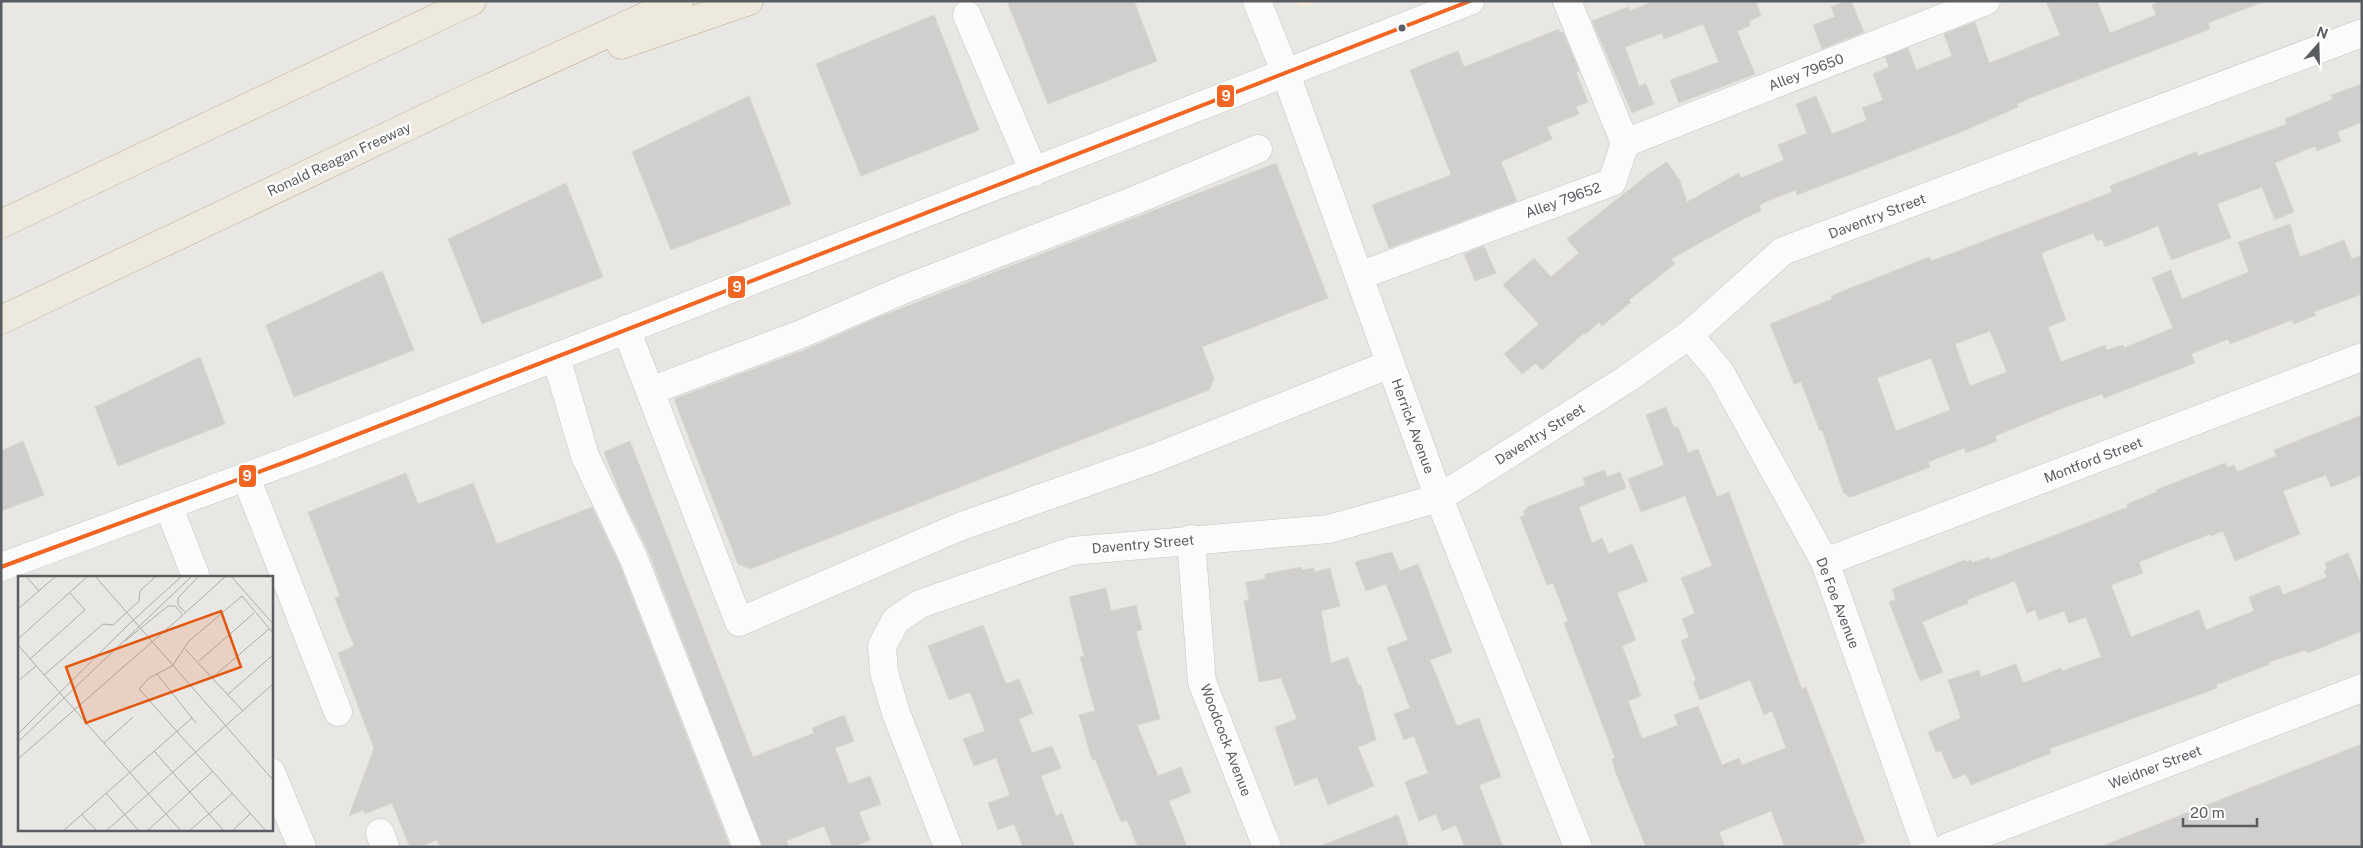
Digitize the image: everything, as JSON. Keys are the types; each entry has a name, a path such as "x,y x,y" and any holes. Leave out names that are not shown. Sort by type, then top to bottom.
{"highway":[{"path":"1,224 472,1"},
{"name":"Ronald Reagan Freeway","path":"1,320 480,92 679,1"},
{"path":"480,92 749,1"}],"street":[{"name":"Herrick Avenue","path":"1257,1 1286,74 1439,498 1578,847"},
{"path":"1,567 246,477 1470,1"},
{"path":"1566,1 1626,143"},
{"name":"Alley 79650","path":"1626,143 1986,1"},
{"path":"967,15 1034,172"},
{"name":"Daventry Street","path":"948,847 896,712 884,672 882,646 896,620 920,604 1072,551 1191,539 1329,529 1439,498 1625,380 1689,335 1783,251 2362,33"},
{"name":"Alley 79652","path":"1359,276 1612,182 1626,143"},
{"path":"650,391 801,334 905,289 1138,199 1258,149"},
{"path":"626,329 739,622 959,528 1155,458 1390,364"},
{"name":"De Foe Avenue","path":"1689,335 1720,372 1825,562 1926,847"},
{"path":"556,357 585,456 633,557 747,847"},
{"name":"Montford Street","path":"1825,562 2362,357"},
{"path":"246,477 338,712"},
{"path":"168,505 196,576"},
{"name":"Woodcock Avenue","path":"1191,539 1202,682 1267,847"},
{"name":"Weidner Street","path":"1948,847 2362,688"},
{"path":"272,774 302,847"}],"shaded area":[{"path":"1292,1 1322,1 1302,7"}],"building":[{"path":"1007,1 1134,1 1157,61 1048,104"},
{"path":"1654,1 1756,1 1761,16 1749,21 1750,26 1737,31 1755,74 1679,103 1670,80 1719,62 1703,24 1664,39 1662,33 1625,47 1639,86 1646,84 1654,104 1632,113 1592,21 1628,7 1630,11"},
{"path":"1851,1 1864,32 1822,49 1813,25 1835,17 1831,7"},
{"path":"2046,1 2097,1 2110,33 2156,15 2152,5 2163,1 2260,3 2208,23 2210,29 2030,98 2017,104 2018,107 1961,132 1797,195 1796,190 1765,202 1759,206 1761,211 1671,259 1675,264 1629,300 1631,302 1602,326 1599,322 1586,334 1584,333 1542,370 1536,363 1522,374 1504,354 1539,324 1503,285 1534,258 1551,277 1579,253 1567,239 1650,173 1667,162 1680,181 1687,202 1739,173 1741,178 1784,160 1778,145 1807,133 1796,104 1816,96 1832,134 1867,120 1862,108 1883,100 1873,74 1889,67 1885,57 1908,48 1916,70 1952,56 1944,34 1975,22 1989,63 2060,35"},
{"path":"934,15 979,130 861,176 816,64"},
{"path":"1559,29 1560,33 1563,32 1579,71 1576,72 1588,102 1576,107 1579,114 1547,127 1552,139 1501,162 1517,201 1389,248 1372,205 1451,175 1410,70 1458,51 1464,67"},
{"path":"2362,84 2362,122 2337,132 2341,141 2317,151 2315,146 2275,163 2294,212 2275,220 2262,187 2217,204 2231,238 2171,260 2158,226 2105,247 2102,239 2097,241 2093,233 2041,253 2066,320 2048,327 2061,362 2105,345 2107,350 2123,345 2124,348 2173,328 2152,278 2171,270 2182,299 2249,272 2238,242 2290,224 2300,257 2344,240 2352,259 2362,255 2362,294 2314,312 2316,315 2294,324 2292,320 2230,344 2228,339 2191,354 2195,363 2104,398 2102,394 2068,406 1995,436 1997,441 1966,453 1964,448 1928,462 1930,467 1854,496 1848,497 1846,493 1844,494 1822,430 1820,431 1801,382 1794,384 1770,324 1832,299 1831,296 1929,257 1931,261 2112,192 2110,186 2196,152 2198,156 2287,124 2285,119 2333,99 2331,95","holes":["1990,331 2007,372 1970,386 1955,344","1931,358 1950,410 1896,431 1877,378"]},
{"path":"749,96 791,204 671,250 632,152"},
{"path":"1276,163 1328,298 1202,347 1214,379 1209,390 750,569 738,564 674,399 807,349 879,317"},
{"path":"566,183 603,277 482,324 448,239"},
{"path":"1484,246 1496,273 1475,281 1464,254"},
{"path":"382,271 414,350 294,397 266,325"},
{"path":"200,357 225,424 118,466 95,407"},
{"path":"1666,407 1674,428 1678,427 1688,453 1698,449 1717,497 1729,492 1802,689 1806,687 1865,842 1852,847 1785,847 1771,811 1719,832 1725,847 1646,847 1615,771 1612,759 1615,758 1564,623 1568,621 1553,583 1547,585 1520,517 1525,515 1523,511 1527,507 1585,485 1583,478 1604,470 1607,477 1620,472 1626,488 1579,507 1592,543 1602,538 1609,554 1632,544 1648,581 1617,593 1636,640 1622,646 1641,696 1628,701 1642,739 1678,725 1674,715 1698,706 1722,765 1739,758 1742,765 1786,748 1772,711 1764,715 1750,680 1700,700 1693,682 1696,680 1681,641 1689,637 1682,619 1695,613 1681,578 1712,566 1685,496 1641,512 1628,479 1664,465 1646,415"},
{"path":"2362,415 2362,475 2331,487 2326,475 2283,491 2300,534 2235,561 2223,531 2211,536 2210,534 2139,562 2143,573 2111,585 2131,637 2199,610 2206,630 2254,611 2249,597 2279,585 2283,595 2327,577 2324,571 2327,569 2325,563 2348,553 2362,586 2362,631 2308,653 2306,650 2269,662 2270,664 2216,685 2217,688 2049,749 2051,753 1971,785 1966,774 1953,779 1941,751 1936,752 1928,732 1961,718 1948,680 1979,670 1981,677 2016,664 2023,683 2061,668 2062,671 2101,657 2086,617 2069,623 2064,611 2039,620 2035,610 2027,613 2015,581 1967,600 1968,603 1922,622 1943,672 1920,681 1889,602 1896,599 1892,589 1965,560 1966,562 1971,560 1972,563 1989,557 1990,560 2128,507 2127,504 2157,492 2156,490 2225,463 2227,468 2234,465 2237,472 2276,456 2274,450"},
{"path":"23,441 44,495 1,511 1,451"},
{"path":"630,441 753,757 814,733 812,728 844,715 854,741 835,748 849,784 870,776 881,804 859,812 870,840 853,847 832,847 824,826 786,841 789,847 762,847 648,551 621,496 604,452"},
{"path":"406,473 418,504 473,483 497,544 592,507 619,563 730,847 440,847 437,840 419,847 410,847 392,803 365,814 363,810 349,816 374,748 338,653 354,646 335,598 340,596 308,512"},
{"path":"1392,552 1400,571 1418,564 1452,652 1430,660 1457,726 1479,718 1501,777 1479,785 1503,847 1465,847 1456,825 1442,831 1436,814 1419,821 1405,782 1428,773 1414,736 1404,740 1394,714 1410,708 1387,648 1408,640 1386,584 1366,591 1355,562"},
{"path":"1301,567 1302,570 1314,568 1315,572 1330,568 1340,606 1321,611 1331,663 1348,657 1358,685 1361,685 1376,740 1358,747 1374,786 1328,805 1317,777 1295,786 1275,727 1297,719 1281,678 1259,682 1244,601 1249,600 1246,582 1265,579 1265,574"},
{"path":"1106,588 1111,611 1136,605 1142,630 1136,631 1160,719 1137,725 1158,776 1181,767 1191,792 1169,801 1187,847 1138,847 1127,820 1121,822 1095,759 1092,760 1079,715 1095,711 1080,657 1084,656 1069,597"},
{"path":"983,625 1006,684 1019,679 1033,713 1019,719 1032,753 1052,746 1061,768 1041,776 1056,816 1062,813 1075,847 1023,847 1014,824 998,830 988,803 1010,795 996,758 974,766 963,739 985,731 970,692 949,700 928,646"},
{"path":"2362,744 2362,847 2105,847 2105,845"},
{"path":"1398,815 1409,847 1321,847 1321,846"}],"transit line":[{"name":"9","path":"1,567 302,456 1470,1"}]}
